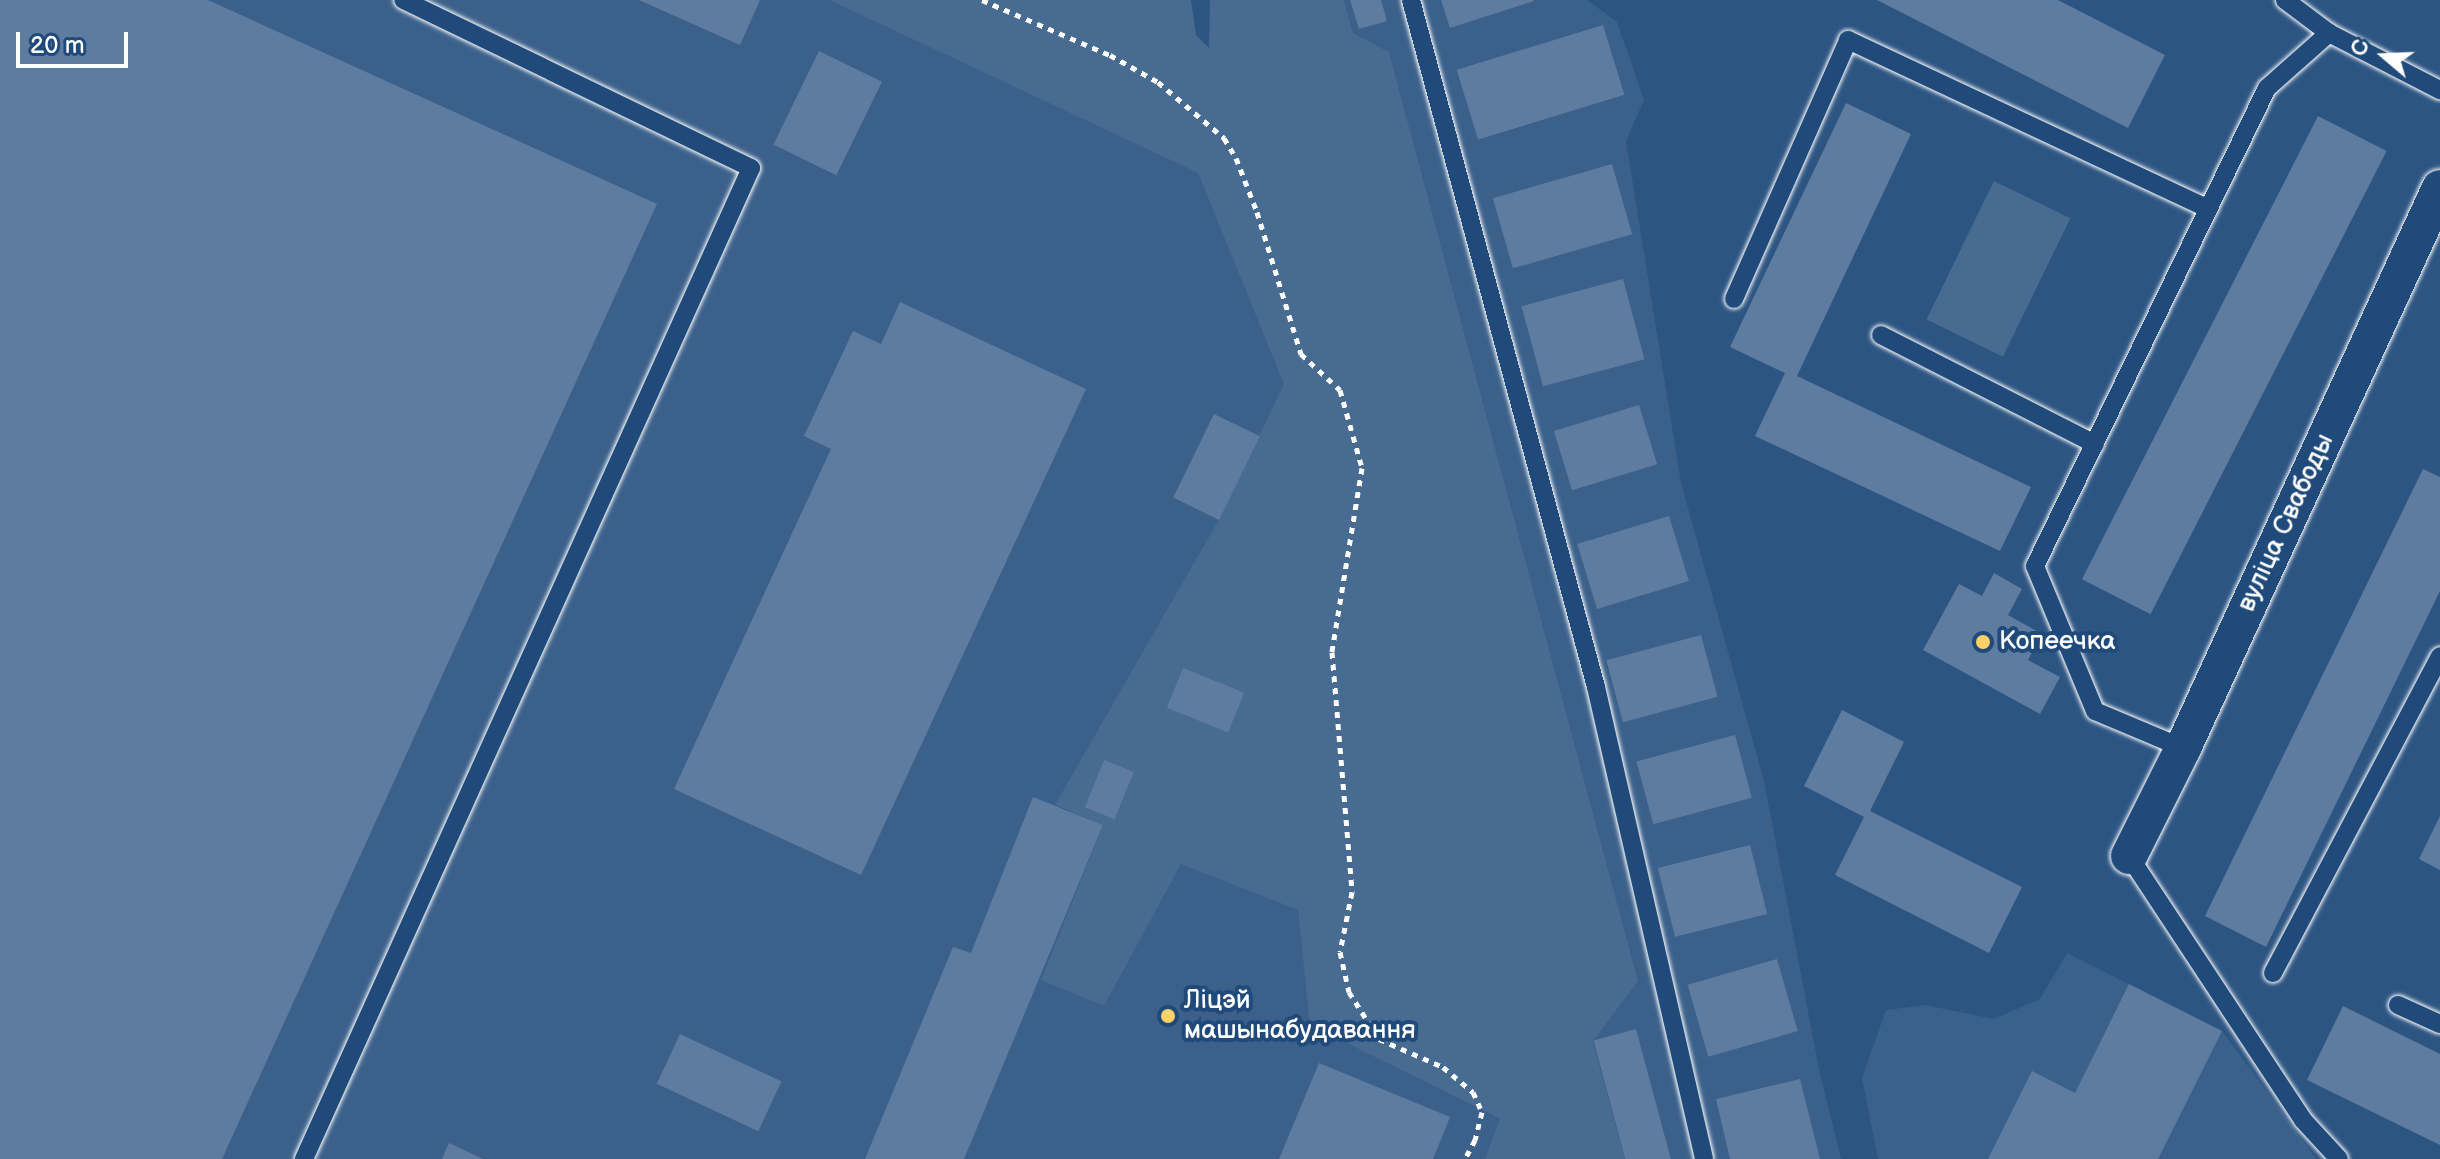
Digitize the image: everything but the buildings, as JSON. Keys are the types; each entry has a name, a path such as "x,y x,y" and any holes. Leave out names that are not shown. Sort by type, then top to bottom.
{"street":[{"name":"вуліца Свабоды","path":"2129,856 2183,748 2440,188"}],"lane":[{"path":"304,1159 751,168 403,0"},
{"path":"1411,0 1596,687 1704,1159"},
{"path":"2285,0 2329,33 2440,90"},
{"path":"2183,748 2095,711 2035,566 2267,88 2329,33"},
{"path":"1734,299 1848,40 2208,209"},
{"path":"1881,335 2095,444"},
{"path":"2273,973 2440,656"},
{"path":"2129,856 2303,1120 2339,1159"},
{"path":"2398,1005 2440,1024"}],"path":[{"path":"982,0 1110,55 1158,82 1224,138 1236,158 1257,212 1301,354 1340,390 1362,468 1332,652 1352,892 1340,952 1349,992 1379,1039 1443,1067 1473,1092 1482,1112 1475,1140 1465,1159"}],"shaded area":[{"path":"0,0 829,0 1198,173 1285,384 1218,521 1056,806 1103,825 1042,980 1104,1006 1181,863 1298,910 1311,1025 1501,1120 1485,1159 0,1159"},
{"path":"829,0 1191,0 1196,35 1209,48 1210,0 1344,0 1353,33 1389,52 1638,981 1593,1041 1625,1159 1485,1159 1500,1119 1310,1025 1298,910 1181,864 1104,1006 1041,980 1103,825 1055,805 1218,521 1284,384 1198,173"},
{"path":"1344,0 1587,0 1617,22 1644,100 1626,141 1681,483 1764,781 1819,1069 1841,1159 1625,1159 1593,1040 1638,981 1389,52 1353,33"},
{"path":"1994,181 2070,218 2003,357 1926,319"},
{"path":"2067,953 2222,1031 2316,1159 1878,1159 1862,1078 1886,1010 1925,1005 1994,1019 2040,999"}],"place":[{"name":"Копеечка","path":"1983,642"},
{"name":"Ліцэй машынабудавання","path":"1168,1016"}]}
